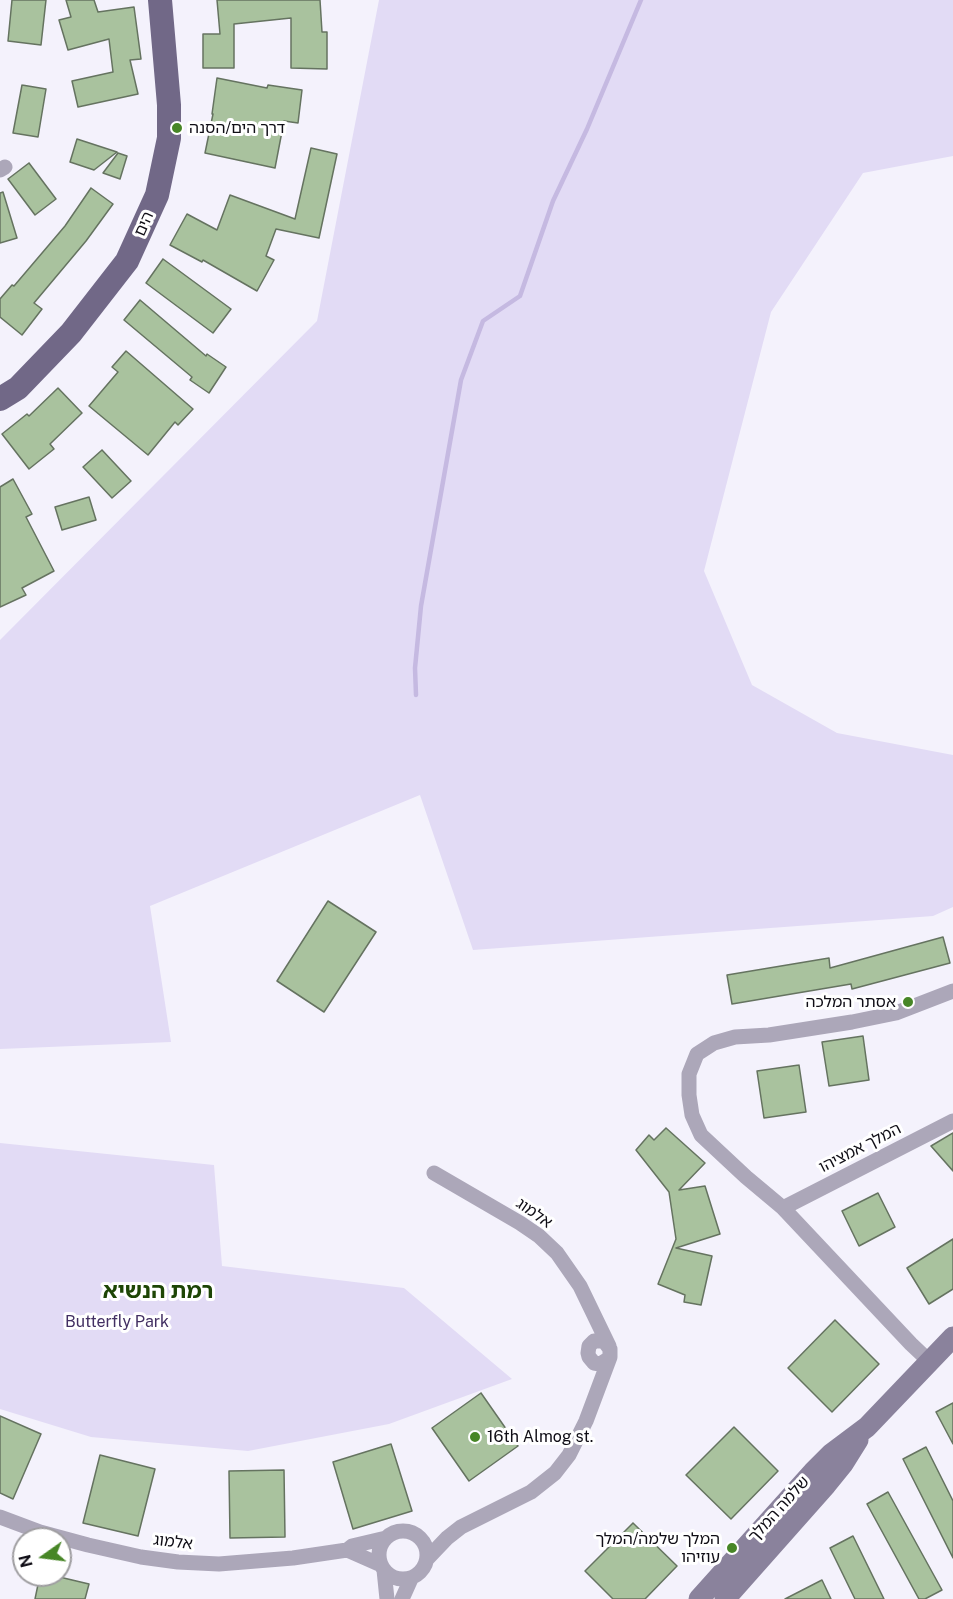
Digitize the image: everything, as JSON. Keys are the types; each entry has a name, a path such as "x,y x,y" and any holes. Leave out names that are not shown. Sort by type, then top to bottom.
{"main road":[{"name":"הים","path":"0,399 18,388 71,333 127,261 157,195 169,138 169,105 160,0"}],"street":[{"path":"929,1361 783,1208 702,1135 692,1115 688,1095 689,1074 697,1054 714,1043 735,1037 769,1035 896,1013 953,991"},
{"name":"המלך אמציהו","path":"783,1208 953,1121"},
{"name":"אלמוג","path":"412,1533 435,1534 461,1527 531,1492 555,1473 577,1439 593,1402 609,1353 580,1286 556,1253 539,1236 520,1223 434,1173"},
{"name":"אלמוג","path":"590,1307 589,1352 593,1402"},
{"name":"שלמה המלך","path":"699,1599 831,1454 867,1427 953,1337"},
{"path":"589,1352 591,1360 597,1364 603,1363 609,1353"},
{"name":"שלמה המלך","path":"725,1599 826,1485 867,1427"},
{"name":"אלמוג","path":"0,1517 40,1532 88,1545 141,1557 178,1562 219,1564 293,1558 346,1550 352,1546 386,1538"},
{"name":"אלמוג","path":"427,1559 461,1527"},
{"path":"387,1599 379,1549 386,1538 395,1532 402,1531 417,1535 425,1544 428,1553 426,1564 421,1572 411,1579 402,1599"},
{"path":"346,1550 382,1568 397,1579 411,1579"}],"green space":[{"path":"379,0 953,0 953,156 863,173 771,312 704,571 752,685 837,733 953,755 953,907 933,916 473,950 420,795 150,906 171,1042 0,1049 0,640 317,321"},
{"name":"Butterfly Park","path":"0,1143 214,1165 222,1266 404,1288 512,1379 389,1424 248,1451 91,1437 0,1409"}],"building":[{"path":"12,0 46,0 41,45 8,41"},
{"path":"66,0 94,0 98,12 134,7 141,59 130,60 138,94 78,107 72,81 113,72 109,39 68,50 59,20 71,17"},
{"path":"217,0 320,0 322,32 327,32 327,69 291,68 291,18 234,24 234,68 203,68 203,34 220,34"},
{"path":"217,78 267,88 268,85 302,90 298,123 284,121 275,168 205,153"},
{"path":"22,85 46,89 38,137 13,133"},
{"path":"77,139 117,152 94,170 70,162"},
{"path":"311,148 337,154 319,238 276,229 266,256 274,260 257,291 203,260 202,262 170,245 187,214 217,230 230,195 295,219"},
{"path":"118,153 127,156 120,179 103,173"},
{"path":"29,163 56,199 35,215 8,179"},
{"path":"91,188 113,204 86,241 34,303 42,309 22,335 0,317 0,299 12,285 14,286 65,226"},
{"path":"3,192 17,238 0,243 0,193"},
{"path":"163,259 231,309 213,333 146,283"},
{"path":"140,300 206,356 207,354 226,367 209,393 190,380 192,377 124,320"},
{"path":"126,351 193,409 178,425 175,422 148,455 89,406 118,372 112,367"},
{"path":"58,388 82,413 50,444 54,449 29,469 2,434 27,414 29,416"},
{"path":"102,450 131,481 112,498 83,467"},
{"path":"13,479 32,514 26,517 54,571 22,588 26,595 0,607 0,487"},
{"path":"89,497 96,520 62,530 55,507"},
{"path":"328,901 376,932 324,1012 277,981"},
{"path":"943,937 950,963 852,989 851,984 732,1004 727,975 829,958 830,968"},
{"path":"863,1036 869,1080 829,1086 822,1042"},
{"path":"799,1065 806,1112 764,1118 757,1071"},
{"path":"666,1128 705,1163 679,1190 705,1186 720,1234 676,1248 712,1256 701,1305 684,1302 685,1295 658,1284 676,1239 669,1192 636,1150 649,1135 654,1140"},
{"path":"953,1133 953,1171 931,1146"},
{"path":"878,1193 895,1227 859,1246 842,1211"},
{"path":"953,1239 953,1289 929,1304 907,1268"},
{"path":"835,1320 879,1364 832,1412 788,1368"},
{"name":"16th Almog st.","path":"481,1393 518,1446 469,1481 432,1428"},
{"path":"953,1403 953,1444 936,1412"},
{"path":"0,1416 41,1434 13,1499 0,1493"},
{"path":"734,1427 778,1471 731,1519 686,1475"},
{"path":"391,1444 412,1511 353,1529 333,1462"},
{"path":"926,1447 953,1501 953,1558 903,1459"},
{"path":"100,1455 155,1469 138,1536 83,1523"},
{"path":"284,1470 285,1537 230,1538 229,1471"},
{"path":"888,1492 942,1590 925,1599 919,1599 867,1504"},
{"path":"633,1523 677,1566 645,1599 613,1599 585,1571"},
{"path":"853,1536 884,1599 855,1599 830,1548"},
{"path":"72,1580 89,1584 85,1599 35,1599 38,1587 72,1587"},
{"path":"822,1580 831,1599 785,1599"}],"waterway":[{"path":"416,695 415,668 421,606 461,380 483,321 520,296 553,201 587,129 641,0"}],"place":[{"name":"דרך הים/הסנה","path":"177,128"},
{"name":"אסתר המלכה","path":"908,1002"},
{"name":"16th Almog st.","path":"475,1437"},
{"name":"המלך שלמה/המלך עוזיהו","path":"732,1548"}],"district":[{"name":"רמת הנשיא","path":"158,1291"}]}
